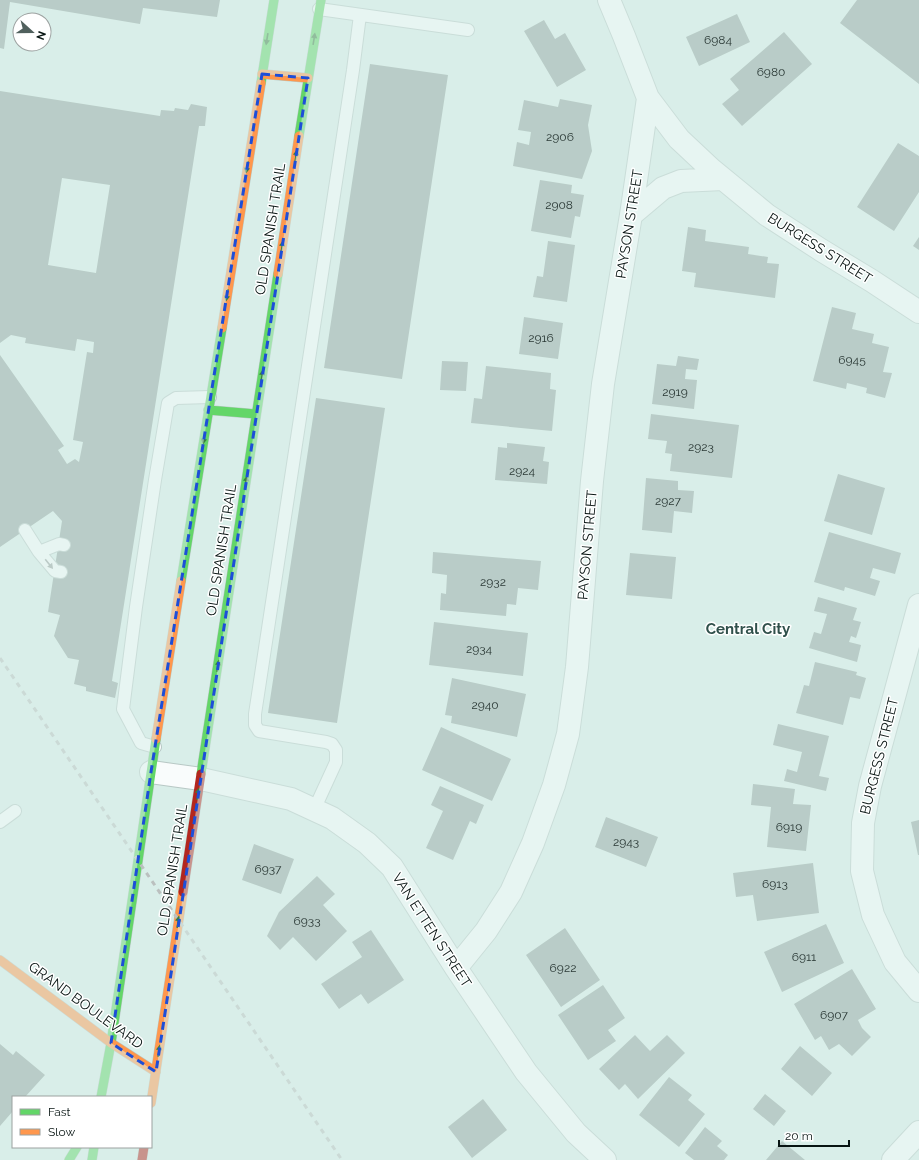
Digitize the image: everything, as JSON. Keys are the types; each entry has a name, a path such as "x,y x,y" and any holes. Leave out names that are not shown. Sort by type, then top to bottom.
{"main road":[{"path":"101,1096 111,1043 151,772 274,0"},
{"name":"OLD SPANISH TRAIL","path":"152,1098 320,5"},
{"path":"262,74 308,78"},
{"path":"208,410 256,414"},
{"name":"GRAND BOULEVARD","path":"0,960 111,1043 156,1072"},
{"path":"69,1160 76,1148"},
{"path":"92,1160 94,1148"},
{"path":"142,1160 144,1148"}],"street":[{"name":"BURGESS STREET","path":"609,0 648,98 680,140 723,179 767,215 919,312"},
{"name":"PAYSON STREET","path":"456,968 486,931 511,892 533,843 554,785 568,734 577,667 592,481 603,384 631,215 648,98"},
{"path":"631,215 663,188 675,183 681,181 723,179"},
{"name":"BURGESS STREET","path":"919,605 870,786 863,823 862,871 873,915 895,962 919,991"},
{"name":"VAN ETTEN STREET","path":"151,772 201,780 291,799 332,818 367,843 392,867 456,968 526,1072 576,1133 606,1160"},
{"path":"893,1160 919,1132"}],"lane":[{"path":"320,5 360,15 468,30"},
{"path":"314,810 336,762 336,750 332,744 326,742 259,732 255,725 255,714 353,70 360,15"},
{"path":"155,747 141,743 123,709 141,559 168,403 176,398 210,397"},
{"path":"25,530 39,552 55,571 60,572"},
{"path":"39,552 59,544 64,545"},
{"path":"0,822 15,811"}],"highlighted area":[{"path":"262,74 308,78 156,1072 111,1043 151,772"}],"building":[{"path":"0,0 220,0 217,17 143,8 140,24 10,2 4,49 0,48"},
{"path":"857,0 919,0 919,84 840,23"},
{"path":"737,14 750,42 699,66 686,37"},
{"path":"544,20 555,39 565,33 586,70 557,87 524,31"},
{"path":"784,32 812,64 742,126 722,104 739,90 730,79"},
{"path":"370,64 448,75 402,379 324,368"},
{"path":"0,91 160,116 161,110 174,111 175,108 188,110 191,104 207,107 205,126 199,126 112,681 118,683 115,698 86,691 86,687 74,684 79,660 68,658 54,636 60,615 48,612 62,521 53,511 0,547 0,355 64,446 58,450 67,464 75,459 79,462 83,442 73,440 87,352 93,353 94,342 77,339 75,351 25,343 26,338 11,335 0,343","holes":["62,178 110,185 96,273 48,265"]},
{"path":"560,99 592,105 588,125 592,151 582,179 513,166 517,142 529,145 531,132 518,130 524,100 558,107"},
{"path":"898,143 919,156 919,192 894,231 857,207"},
{"path":"540,180 572,185 571,193 584,195 580,217 575,216 571,238 531,231"},
{"path":"688,227 706,230 705,241 749,247 748,254 768,257 767,263 779,264 775,298 694,287 696,273 682,271"},
{"path":"919,237 919,250 913,246"},
{"path":"548,241 575,245 567,302 533,297 537,276 543,277"},
{"path":"832,307 856,313 852,329 874,334 872,343 889,347 883,372 892,373 885,398 866,393 867,388 847,383 846,389 813,381"},
{"path":"524,317 563,323 558,359 519,354"},
{"path":"678,356 699,359 697,370 686,369 685,379 697,380 694,409 652,404 657,364 676,366"},
{"path":"442,361 468,362 466,391 440,390"},
{"path":"486,366 551,373 550,389 556,390 552,431 471,423 474,398 482,399"},
{"path":"316,398 385,408 337,723 268,713"},
{"path":"651,414 739,425 732,478 670,471 672,454 665,453 667,441 648,439"},
{"path":"507,443 545,447 543,461 549,462 547,484 495,480 498,447 507,448"},
{"path":"838,474 885,488 872,535 824,521"},
{"path":"646,478 678,481 678,490 694,491 692,513 674,511 672,533 642,530"},
{"path":"829,532 901,553 895,574 873,568 870,578 880,581 875,596 845,587 844,591 814,582"},
{"path":"433,552 541,561 538,590 518,588 516,605 507,604 506,616 440,610 441,593 446,594 447,575 432,573"},
{"path":"630,553 676,557 672,599 626,595"},
{"path":"818,597 857,608 853,620 861,622 856,638 851,636 849,642 861,645 857,662 809,648 814,632 821,634 827,614 814,611"},
{"path":"434,622 528,633 523,676 429,665"},
{"path":"815,662 857,672 856,675 866,678 860,699 850,697 843,725 796,713 804,685 809,686"},
{"path":"452,678 526,694 517,737 451,723 452,716 445,715"},
{"path":"778,724 829,736 819,776 829,778 826,791 784,781 787,769 797,772 802,752 773,745"},
{"path":"441,727 511,759 492,801 422,770"},
{"path":"753,784 795,789 793,804 811,805 806,851 767,847 771,807 751,805"},
{"path":"440,786 484,805 476,824 470,821 453,860 426,848 443,811 431,805"},
{"path":"606,817 658,837 646,867 595,847"},
{"path":"919,820 919,855 918,855 911,822"},
{"path":"254,844 294,859 281,894 242,880"},
{"path":"813,863 819,913 757,921 753,895 736,897 733,873"},
{"path":"317,876 335,894 323,905 347,931 316,961 293,937 280,950 267,936 279,912"},
{"path":"826,924 844,963 782,992 764,952"},
{"path":"565,928 600,980 561,1007 526,955"},
{"path":"371,930 404,980 368,1004 361,994 339,1009 321,984 362,957 352,942"},
{"path":"852,969 876,1009 858,1020 862,1028 871,1037 852,1056 839,1044 829,1050 821,1036 815,1040 794,1004"},
{"path":"603,985 625,1018 608,1030 616,1041 588,1060 558,1015"},
{"path":"635,1035 650,1051 667,1035 685,1053 638,1099 625,1084 619,1090 599,1069"},
{"path":"0,1044 13,1055 16,1051 45,1075 26,1096 12,1096 12,1112 0,1126"},
{"path":"800,1046 832,1073 812,1096 781,1069"},
{"path":"669,1077 692,1095 688,1100 705,1114 679,1147 639,1115"},
{"path":"765,1094 786,1111 774,1126 753,1109"},
{"path":"483,1099 507,1130 472,1158 448,1127"},
{"path":"705,1127 722,1141 717,1146 728,1155 724,1160 694,1160 685,1153"},
{"path":"782,1141 805,1160 766,1160"}],"railway":[{"path":"0,658 342,1160"}],"traffic: fast":[{"path":"261,83 274,0"},
{"path":"299,136 321,0"},
{"path":"201,774 278,274"},
{"path":"181,581 222,328"},
{"path":"208,410 256,414"},
{"path":"101,1096 111,1043 156,739"},
{"path":"69,1160 76,1148"},
{"path":"92,1160 94,1148"}],"traffic: slow":[{"path":"262,74 308,78"},
{"path":"222,328 261,83"},
{"path":"278,274 299,136"},
{"path":"156,739 181,581"},
{"path":"152,1096 183,892"},
{"path":"0,960 111,1043 156,1072"}],"traffic: jam":[{"path":"183,892 201,774"},
{"path":"142,1160 144,1148"}],"district":[{"name":"Central City","path":"748,629"}]}
